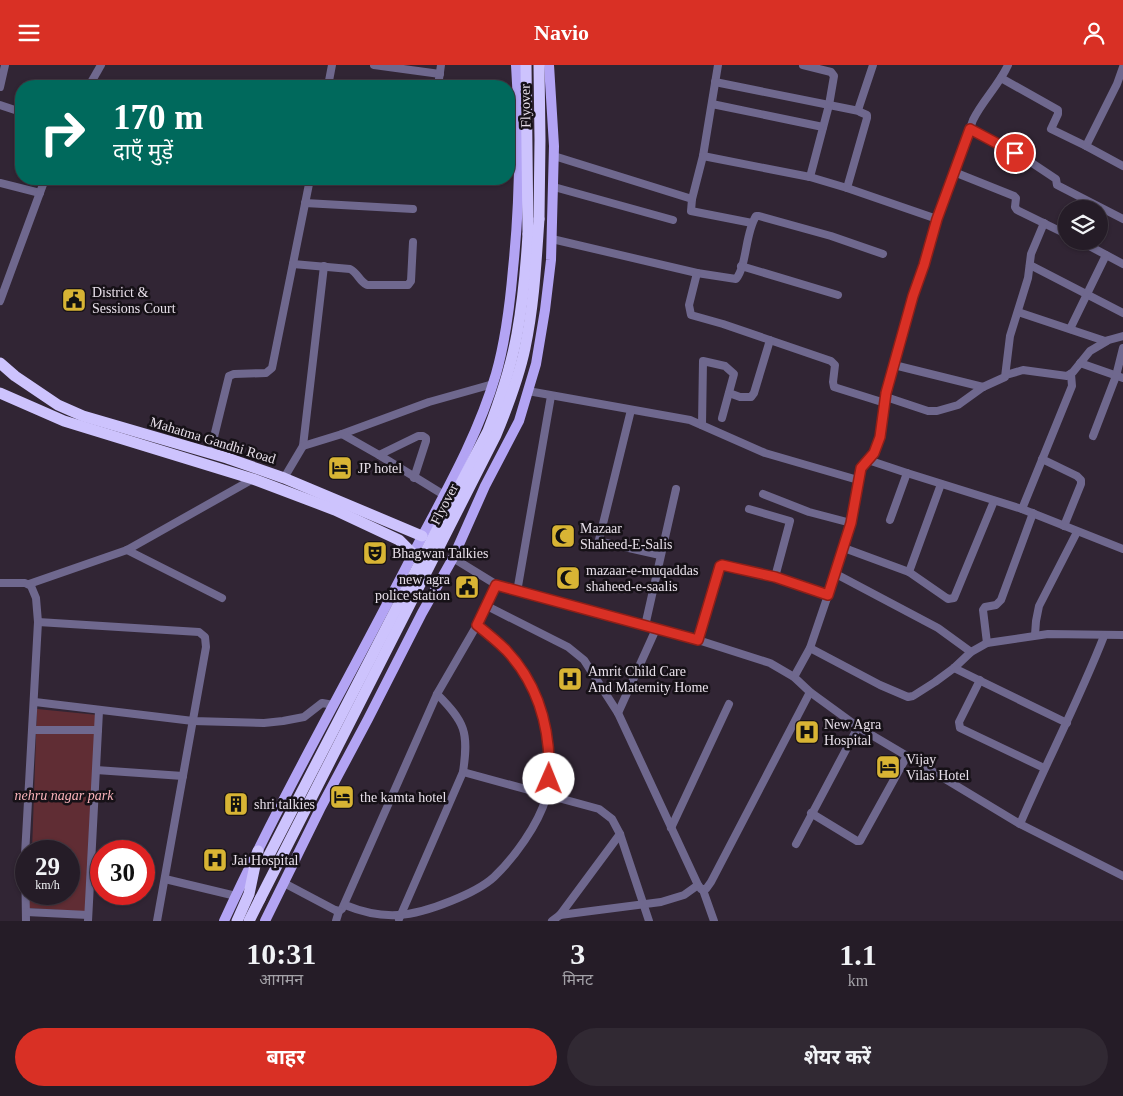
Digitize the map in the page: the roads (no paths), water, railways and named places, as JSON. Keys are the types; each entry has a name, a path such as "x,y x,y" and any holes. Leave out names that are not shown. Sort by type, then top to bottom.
{"highway":[{"name":"Flyover","path":"249,921 262,855 488,431 505,384 517,335 525,282 528,234 526,65"},
{"name":"Flyover","path":"254,897 500,426 513,390 526,341 533,299 539,219 539,65"},
{"name":"Mahatma Gandhi Road","path":"0,363 15,376 58,405 83,416 210,453 284,478 422,536"},
{"path":"2,394 15,376"},
{"name":"Mahatma Gandhi Road","path":"2,394 64,421 252,479 335,511 399,540 413,554"},
{"path":"237,921 254,897"}],"main road":[{"path":"515,136 518,95 516,65"},
{"path":"265,921 320,809 453,558 485,486 519,421 536,364 546,310 551,259 554,156 549,65"},
{"path":"224,921 236,897 262,855 326,719 469,446 493,383 508,322 518,214 515,166"},
{"path":"437,509 467,526"},
{"path":"402,577 433,593"}],"street":[{"path":"0,87 5,65"},
{"path":"92,80 101,65"},
{"path":"329,80 332,65"},
{"path":"374,65 440,74"},
{"path":"439,80 441,65"},
{"path":"718,65 703,155 692,199 691,211 752,223"},
{"path":"803,65 833,73 834,79 810,177"},
{"path":"859,111 872,65"},
{"path":"794,677 810,648 836,574 851,523 861,468 874,453 880,437 885,400 894,365 937,219 977,111 1002,78 1008,65"},
{"path":"1086,145 1123,67"},
{"path":"1002,78 1057,109 1058,114 1051,129 1086,145 1123,166"},
{"path":"715,82 859,111 866,115 867,119 847,188"},
{"path":"712,104 823,127"},
{"path":"0,105 15,110"},
{"path":"970,129 1036,165 1055,178 1057,185 1070,193 1123,219"},
{"path":"703,155 810,177 937,219"},
{"path":"554,156 692,199"},
{"path":"954,171 1014,196 1017,210 1058,230"},
{"path":"0,183 40,193"},
{"path":"0,301 43,185"},
{"path":"210,453 229,376 234,374 266,373 272,368 309,185"},
{"path":"554,187 673,220"},
{"path":"305,203 413,209"},
{"path":"552,239 697,273 736,279 752,223 756,216 759,216 831,236 883,254"},
{"path":"1006,375 1008,343 1028,278 1031,254 1044,223"},
{"path":"293,264 350,269 367,285 408,285 411,281 413,242"},
{"path":"1097,250 1123,264"},
{"path":"1070,329 1106,255"},
{"path":"1030,265 1123,313"},
{"path":"284,478 302,446 324,266"},
{"path":"741,266 838,295"},
{"path":"697,273 689,305 691,315 832,361 835,365 834,387 934,411 958,405 1006,375 1023,370 1066,376 1071,374 1090,351 1107,341 1123,336"},
{"path":"1018,312 1107,341"},
{"path":"729,393 740,397 751,397 754,393 770,340"},
{"path":"1093,436 1119,377 1123,348"},
{"path":"702,425 703,361 726,366 734,374 722,418"},
{"path":"1080,363 1119,377"},
{"path":"894,365 984,387"},
{"path":"1022,509 1072,385 1071,374"},
{"path":"302,446 493,383"},
{"path":"528,391 551,397 683,419 702,425 765,453 858,480"},
{"path":"517,592 551,397"},
{"path":"631,410 599,540 660,555"},
{"path":"342,434 444,495"},
{"path":"379,455 418,436 425,437 424,449 414,478"},
{"path":"1042,459 1077,476 1080,480 1081,484 1064,526"},
{"path":"868,460 1034,513 1123,549"},
{"path":"890,521 907,473"},
{"path":"1,582 29,584 127,550 252,479"},
{"path":"909,572 941,484"},
{"path":"645,626 676,489"},
{"path":"763,493 809,512 851,523"},
{"path":"844,547 909,572 948,599 954,598 994,501"},
{"path":"749,509 790,521 775,577"},
{"path":"987,643 983,610 985,607 996,605 1001,600 1034,513"},
{"path":"1035,635 1039,606 1077,532"},
{"path":"127,550 222,598"},
{"path":"453,558 496,585 517,592 698,640 770,663 794,677 810,692 858,727 1020,824 1123,876"},
{"path":"698,640 721,565 775,577 828,595"},
{"path":"836,574 938,628 971,652"},
{"path":"29,584 34,589 38,622 25,855 26,917 88,918 99,711"},
{"path":"336,921 437,694 477,625 496,585"},
{"path":"487,606 577,653 584,660 618,713 671,828 701,887 714,921"},
{"path":"38,622 199,632 205,637 206,647 158,921"},
{"path":"284,883 342,908 399,919 473,891 493,877 516,851 538,816 546,795 549,754 544,718 539,701 515,661 506,650 477,625"},
{"path":"618,713 656,629"},
{"path":"810,648 880,685 905,697 909,697 954,667 971,652 987,643 1035,635 1123,635"},
{"path":"1020,824 1044,768 1067,723 1104,636"},
{"path":"954,667 1067,723"},
{"path":"980,680 958,722 960,728 1044,768"},
{"path":"560,915 645,905 674,899 701,887 707,888 810,692"},
{"path":"399,919 463,772 466,751 465,733 453,710 437,694"},
{"path":"35,702 193,721 273,722 309,715 322,703 334,705"},
{"path":"671,828 729,705"},
{"path":"309,715 326,719"},
{"path":"796,844 858,727"},
{"path":"33,730 98,730"},
{"path":"811,813 860,841 907,756"},
{"path":"96,770 183,776"},
{"path":"463,772 599,809 612,819 620,834 649,921"},
{"path":"552,921 560,915 620,834"},
{"path":"165,879 236,897"}],"place":[{"name":"District & Sessions Court","path":"74,300"},
{"name":"JP hotel","path":"340,468"},
{"name":"Mazaar Shaheed-E-Salis","path":"563,536"},
{"name":"Bhagwan Talkies","path":"375,553"},
{"name":"mazaar-e-muqaddas shaheed-e-saalis","path":"568,578"},
{"name":"new agra police station","path":"467,587"},
{"name":"Amrit Child Care And Maternity Home","path":"570,679"},
{"name":"New Agra Hospital","path":"807,732"},
{"name":"Vijay Vilas Hotel","path":"888,767"},
{"name":"the kamta hotel","path":"342,797"},
{"name":"shri talkies","path":"236,804"},
{"name":"Jai Hospital","path":"215,860"}],"park label":[{"name":"nehru nagar park","path":"64,795"}]}
